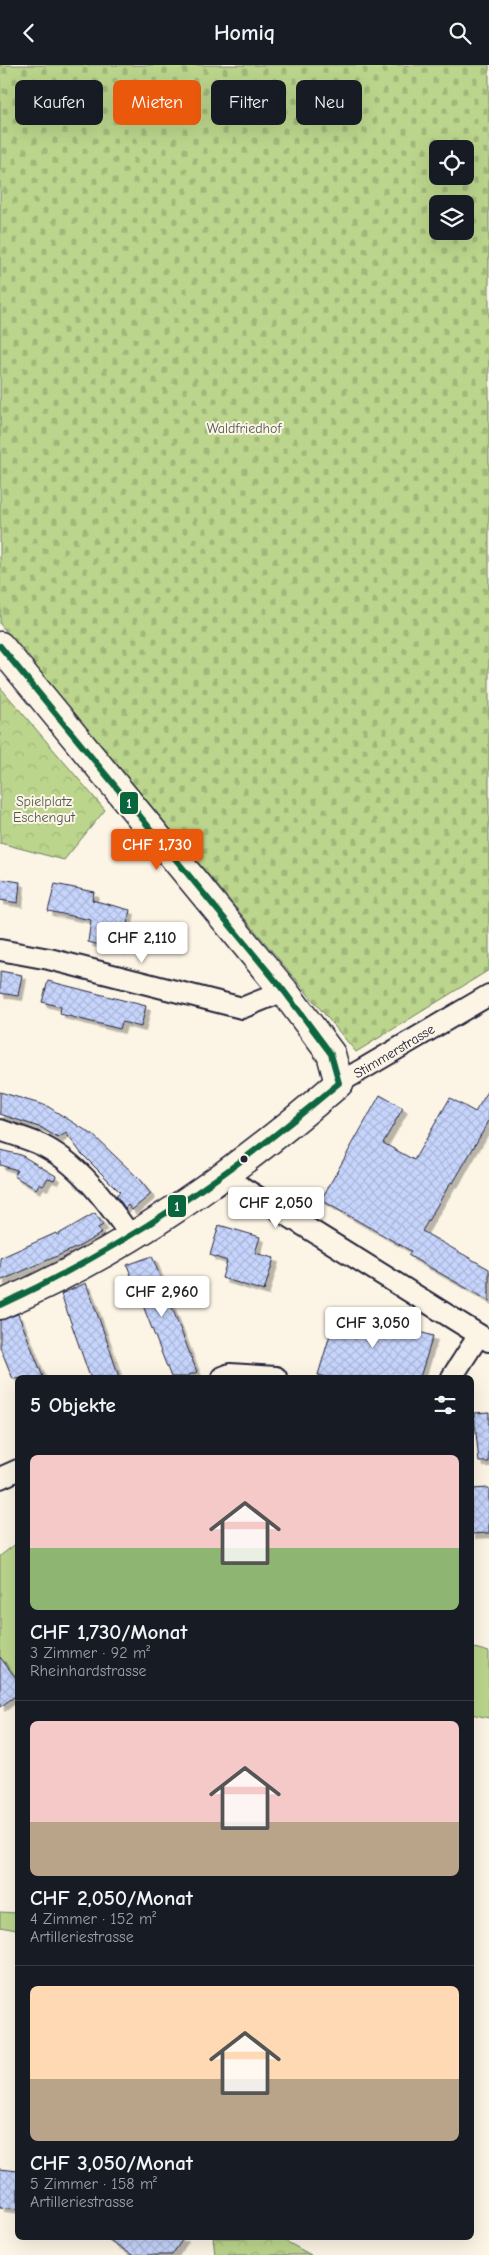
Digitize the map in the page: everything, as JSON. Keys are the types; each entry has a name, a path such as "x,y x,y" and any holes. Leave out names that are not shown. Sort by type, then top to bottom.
{"street":[{"path":"0,646 284,991 331,1054 339,1083"},
{"path":"0,950 49,959 242,1008 284,991"},
{"name":"Stimmerstrasse","path":"0,1305 79,1268 132,1238 224,1176 339,1083 489,995"},
{"path":"0,1131 38,1144 70,1165 109,1205 132,1238"},
{"path":"224,1176 484,1338 454,1375"},
{"path":"227,1375 245,1375"},
{"path":"0,1477 15,1471"}],"green space":[{"name":"Waldfriedhof","path":"0,65 489,65 489,970 356,1052 0,624"},
{"name":"Spielplatz Eschengut","path":"0,687 105,810 64,860 0,843"},
{"path":"15,1545 15,1680 0,1658 0,1556"},
{"path":"474,1648 489,1652 489,1718 474,1715"},
{"path":"0,1912 15,1913 15,1930 0,1927"},
{"path":"213,2240 284,2240 311,2255 215,2255"}],"building":[{"path":"0,879 20,882 18,903 0,900"},
{"path":"55,884 94,892 92,900 130,910 122,950 88,942 91,920 48,911"},
{"path":"0,971 22,975 18,996 0,993"},
{"path":"48,981 146,1006 141,1027 122,1022 120,1029 60,1014 61,1007 42,1002"},
{"path":"489,1090 489,1121 453,1183 451,1182 422,1231 489,1269 489,1301 408,1255 411,1251 321,1200 380,1095 403,1108 383,1143 414,1160 450,1098 475,1112"},
{"path":"0,1092 47,1106 93,1135 138,1178 151,1194 132,1210 128,1205 125,1208 116,1195 120,1192 81,1153 66,1133 58,1138 42,1128 0,1114"},
{"path":"0,1150 21,1155 56,1176 54,1180 48,1178 43,1186 39,1184 36,1189 14,1176 17,1170 0,1165"},
{"path":"95,1213 103,1225 98,1228 102,1233 80,1246 0,1281 0,1258 56,1233 57,1235"},
{"path":"219,1225 260,1237 255,1253 274,1258 264,1291 222,1278 227,1261 210,1255"},
{"path":"152,1256 197,1372 189,1375 170,1375 127,1265"},
{"path":"86,1283 118,1375 89,1375 61,1294"},
{"path":"338,1308 433,1336 421,1375 318,1375"},
{"path":"18,1314 42,1375 15,1375 15,1379 13,1379 0,1347 0,1320"},
{"path":"489,1412 489,1462 479,1462 474,1413"},
{"path":"489,1488 489,1533 474,1534 474,1489"},
{"path":"0,1657 15,1677 15,1696 0,1707"},
{"path":"0,2169 15,2171 15,2209 0,2207"},
{"path":"110,2240 182,2240 172,2255 132,2255"}],"transit line":[{"name":"1","path":"0,646 284,991 331,1054 339,1083 259,1147 177,1206 92,1258 0,1305"}]}
